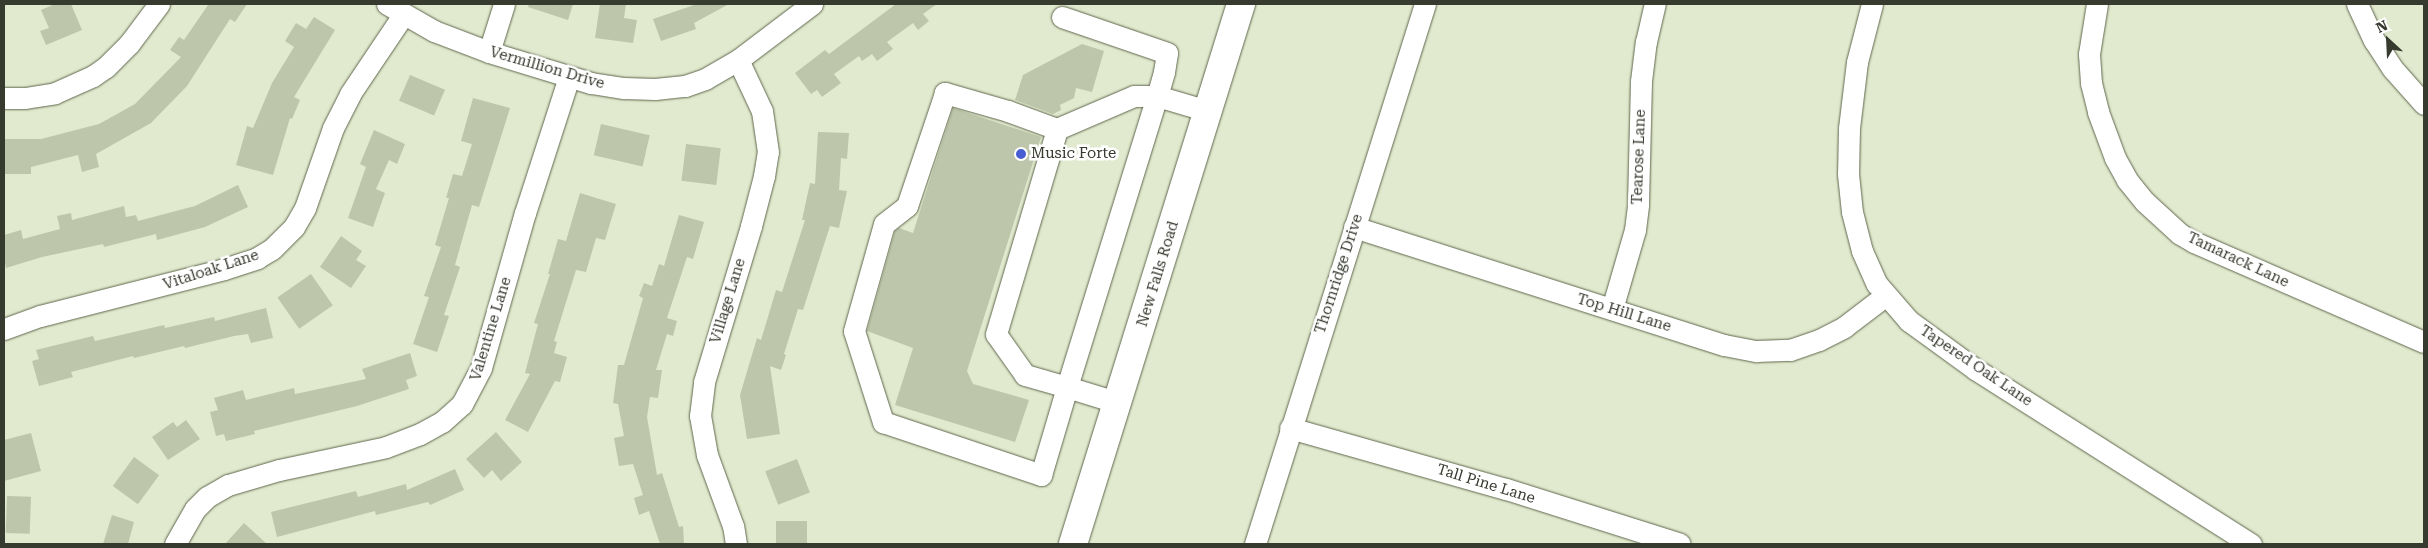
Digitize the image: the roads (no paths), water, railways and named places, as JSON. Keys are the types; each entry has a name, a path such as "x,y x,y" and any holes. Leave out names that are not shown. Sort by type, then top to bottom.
{"main road":[{"name":"New Falls Road","path":"1073,544 1119,403 1241,4"}],"street":[{"path":"4,98 25,98 55,93 93,76 129,44 159,4"},
{"path":"489,52 504,4"},
{"name":"Thornridge Drive","path":"1255,544 1425,4"},
{"name":"Tearose Lane","path":"1612,309 1635,230 1638,204 1641,81 1646,42 1655,4"},
{"name":"Tapered Oak Lane","path":"1872,4 1857,62 1849,128 1848,174 1852,212 1862,251 1877,284 1885,296 1929,337 1975,369 2251,544"},
{"name":"Tamarack Lane","path":"2097,4 2090,54 2091,83 2098,112 2115,158 2128,180 2145,202 2180,234 2194,242 2424,342"},
{"path":"2357,4 2374,40 2392,68 2424,104"},
{"name":"Vermillion Drive","path":"395,9 434,31 489,52 569,77 624,88 655,89 685,86 705,79 738,60 809,5"},
{"name":"Vitaloak Lane","path":"4,329 40,316 224,269 257,258 272,249 294,227 305,208 333,128 395,9"},
{"path":"1062,17 1167,53 1157,96 1041,474 883,422 854,331 884,224 907,206 945,93 1008,111 1057,130 1134,96 1157,96 1208,111"},
{"name":"Village Lane","path":"736,544 733,526 707,455 700,416 704,382 751,226 768,152 762,111 753,87 738,60"},
{"name":"Valentine Lane","path":"175,544 194,509 207,497 228,485 279,470 386,447 420,434 442,422 462,404 481,368 525,213 569,77"},
{"path":"1057,130 996,334 1025,375 1119,403"},
{"name":"Top Hill Lane","path":"1354,227 1724,345 1771,353 1790,350 1819,340 1844,327 1885,296"},
{"name":"Tall Pine Lane","path":"1290,428 1506,489 1680,544"}],"place":[{"name":"Music Forte","path":"1021,154"}]}
